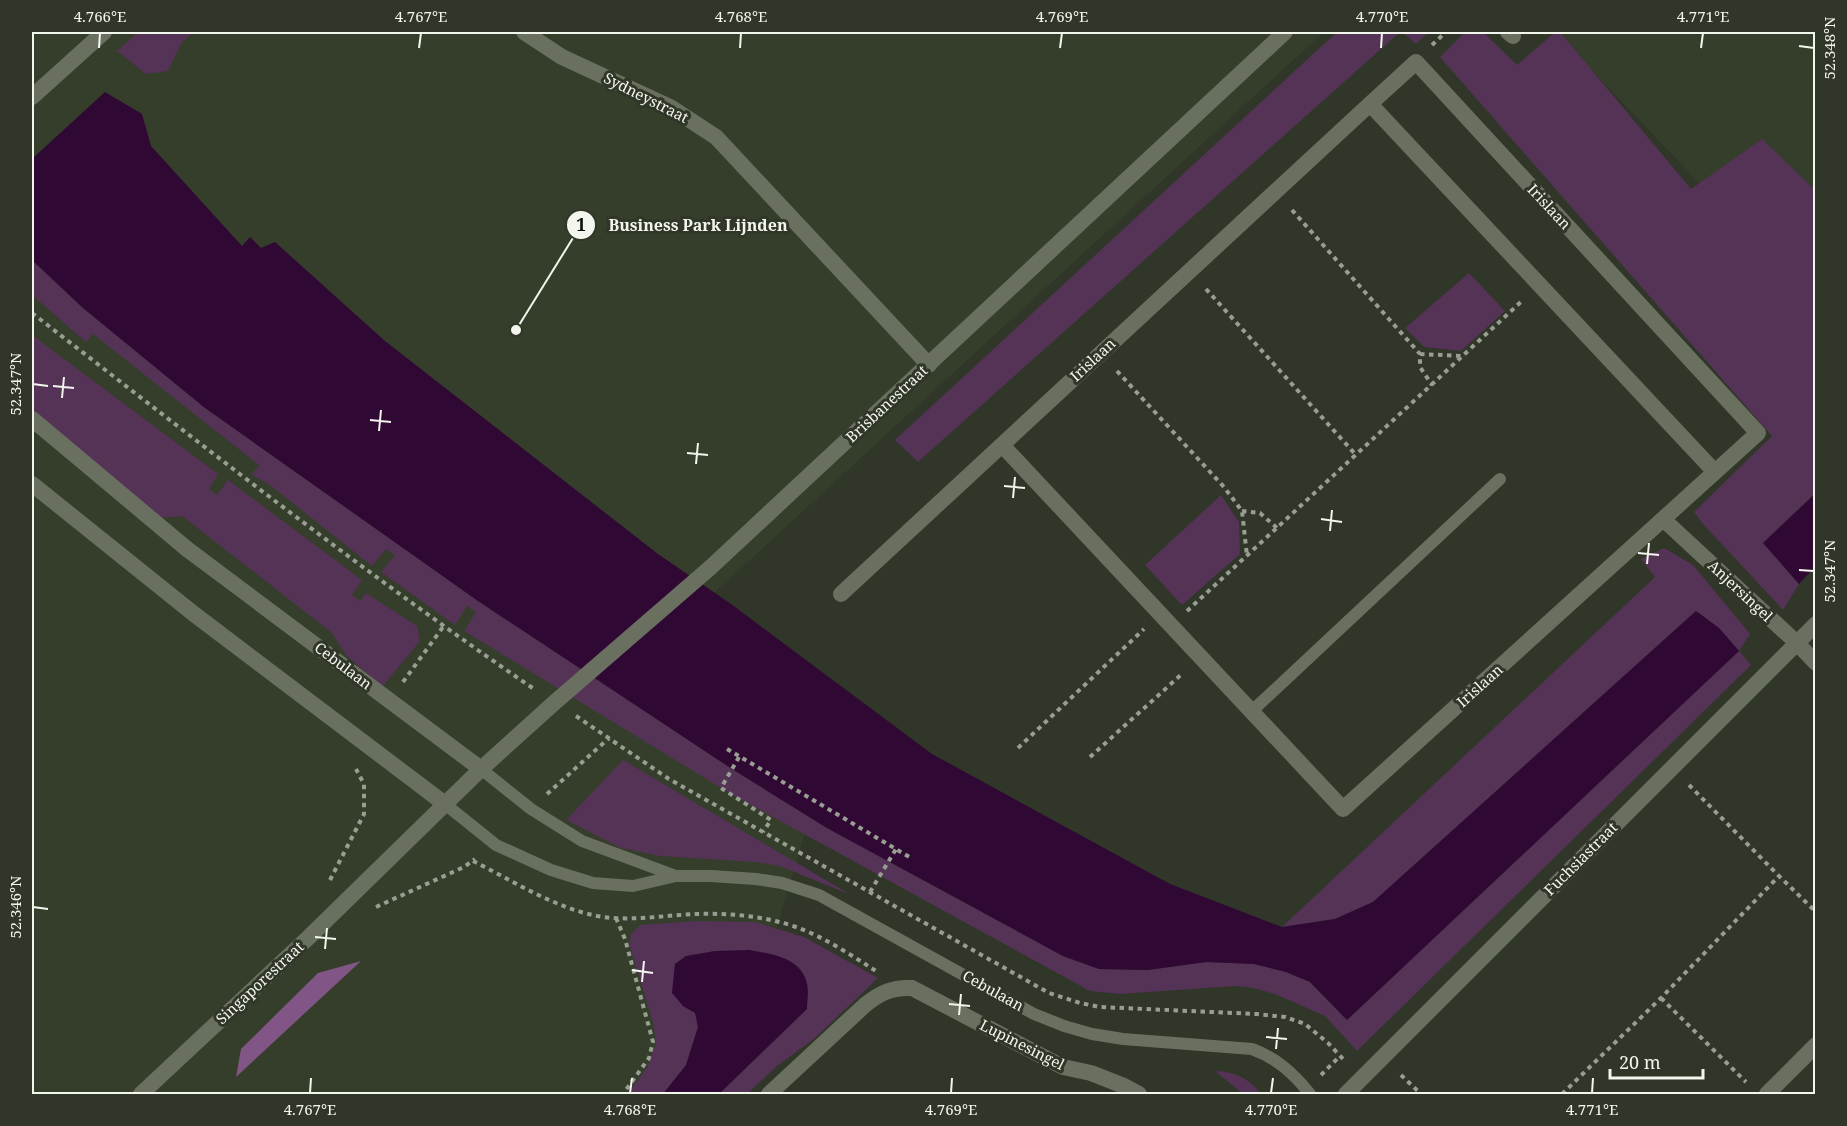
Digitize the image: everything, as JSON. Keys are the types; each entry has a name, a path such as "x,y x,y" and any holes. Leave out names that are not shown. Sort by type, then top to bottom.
{"street":[{"path":"32,97 104,32"},
{"name":"Sydneystraat","path":"524,32 562,57 670,107 716,137 929,365"},
{"name":"Brisbanestraat","path":"481,769 711,567 1285,32"},
{"name":"Irislaan","path":"841,594 1275,191 1416,62 1758,433 1343,809 1002,445"},
{"path":"1370,104 1714,472"},
{"name":"Cebulaan","path":"32,419 187,549 481,769"},
{"name":"Cebulaan","path":"32,484 194,614 445,804"},
{"name":"Anjersingel","path":"1664,520 1797,643 1815,663"},
{"name":"Fuchsiastraat","path":"1346,1095 1815,624"},
{"name":"Singaporestraat","path":"141,1095 308,938 481,769"},
{"path":"769,1095 879,993 898,987"},
{"name":"Lupinesingel","path":"898,987 912,988 1063,1067 1091,1073 1124,1086 1139,1095"},
{"path":"1767,1095 1815,1045"}],"lane":[{"path":"1252,711 1500,479"},
{"name":"Cebulaan","path":"481,769 531,809 582,841 676,876"},
{"name":"Cebulaan","path":"445,804 496,845 551,870 592,883 633,886 676,876 756,879 782,883 819,895 1034,1014 1092,1034 1123,1039 1252,1049 1269,1055 1282,1065 1310,1095"}],"path":[{"path":"1275,191 1420,354 1420,367 1432,385"},
{"path":"1190,271 1356,455"},
{"path":"1018,748 1166,620 1247,556 1540,285"},
{"path":"32,313 320,536 443,627 669,779 1049,993 1080,1003 1100,1006 1285,1017 1305,1024 1328,1043 1361,1080"},
{"path":"1101,353 1224,487 1242,511 1247,556"},
{"path":"1420,354 1463,356"},
{"path":"1242,511 1260,513 1277,528"},
{"path":"1090,758 1201,657"},
{"path":"727,749 910,858"},
{"path":"740,757 721,788 771,820 763,832"},
{"path":"1672,768 1815,912"},
{"path":"870,892 896,849"},
{"path":"473,861 535,893 575,910 616,918 696,914 734,914 764,918 797,928 832,944 898,987"},
{"path":"1562,1095 1662,998 1779,876"},
{"path":"616,918 625,939 653,1042 649,1058 623,1095"},
{"path":"1662,998 1751,1086"},
{"path":"1401,1075 1421,1095"}],"shaded area":[{"path":"32,32 1324,32 676,628 826,763 754,1002 669,1094 32,1094"},
{"path":"138,32 194,32 182,42 168,71 146,74 117,51"},
{"path":"1337,32 1400,32 918,462 895,440"},
{"path":"1402,32 1429,32 1416,44"},
{"path":"1465,32 1483,32 1517,65 1555,32 1560,32 1691,189 1762,139 1815,190 1815,493 1763,543 1799,584 1783,610 1694,512 1772,436 1440,57"},
{"path":"1555,32 1815,32 1815,304"},
{"path":"105,92 142,114 151,146 242,246 250,237 261,248 275,242 385,341 658,554 731,604 932,754 1170,884 1282,927 1335,919 1373,902 1696,611 1719,628 1739,651 1347,1020 1310,982 1286,972 1254,964 1206,962 1148,970 1099,969 1063,956 827,828 732,769 478,601 205,408 83,308 32,260 32,157"},
{"path":"32,260 83,308 205,408 478,601 732,769 827,828 1063,956 1099,969 1148,970 1206,962 1254,964 1286,972 1310,982 1347,1020 1739,651 1751,665 1357,1051 1325,1016 1275,994 1254,988 1235,986 1120,994 1090,991 731,794 464,631 476,612 467,606 455,625 381,572 395,555 386,549 372,566 270,485 251,474 260,466 93,334 86,342 32,295"},
{"path":"1469,273 1505,311 1461,351 1424,347 1405,328"},
{"path":"32,335 218,474 209,489 217,495 228,480 362,580 352,595 360,601 366,593 417,626 420,641 382,687 347,656 331,632 182,516 159,518 32,412"},
{"path":"1815,494 1815,567 1799,584 1763,543"},
{"path":"1221,495 1239,522 1240,554 1182,605 1145,565"},
{"path":"1664,548 1693,565 1750,634 1739,651 1719,628 1696,611 1373,902 1335,919 1282,927 1655,577 1641,559"},
{"path":"623,760 851,895 780,866 755,862 660,856 621,848 566,820"},
{"path":"697,921 755,922 804,937 878,978 815,1038 777,1066 747,1094 719,1094 806,1009 683,1006 696,1013 698,1027 686,1065 663,1094 627,1094 647,1068 656,1044 653,1022 629,943 631,934 640,925"},
{"path":"749,950 785,959 799,968 807,984 807,1009 719,1094 663,1094 686,1065 698,1027 695,1013 683,1006 672,993 675,964 686,956 715,951"},
{"path":"361,961 236,1077 241,1049 318,973"},
{"path":"1215,1071 1241,1077 1261,1094 1243,1094"}],"place":[{"name":"Business Park Lijnden","path":"516,330"}]}
